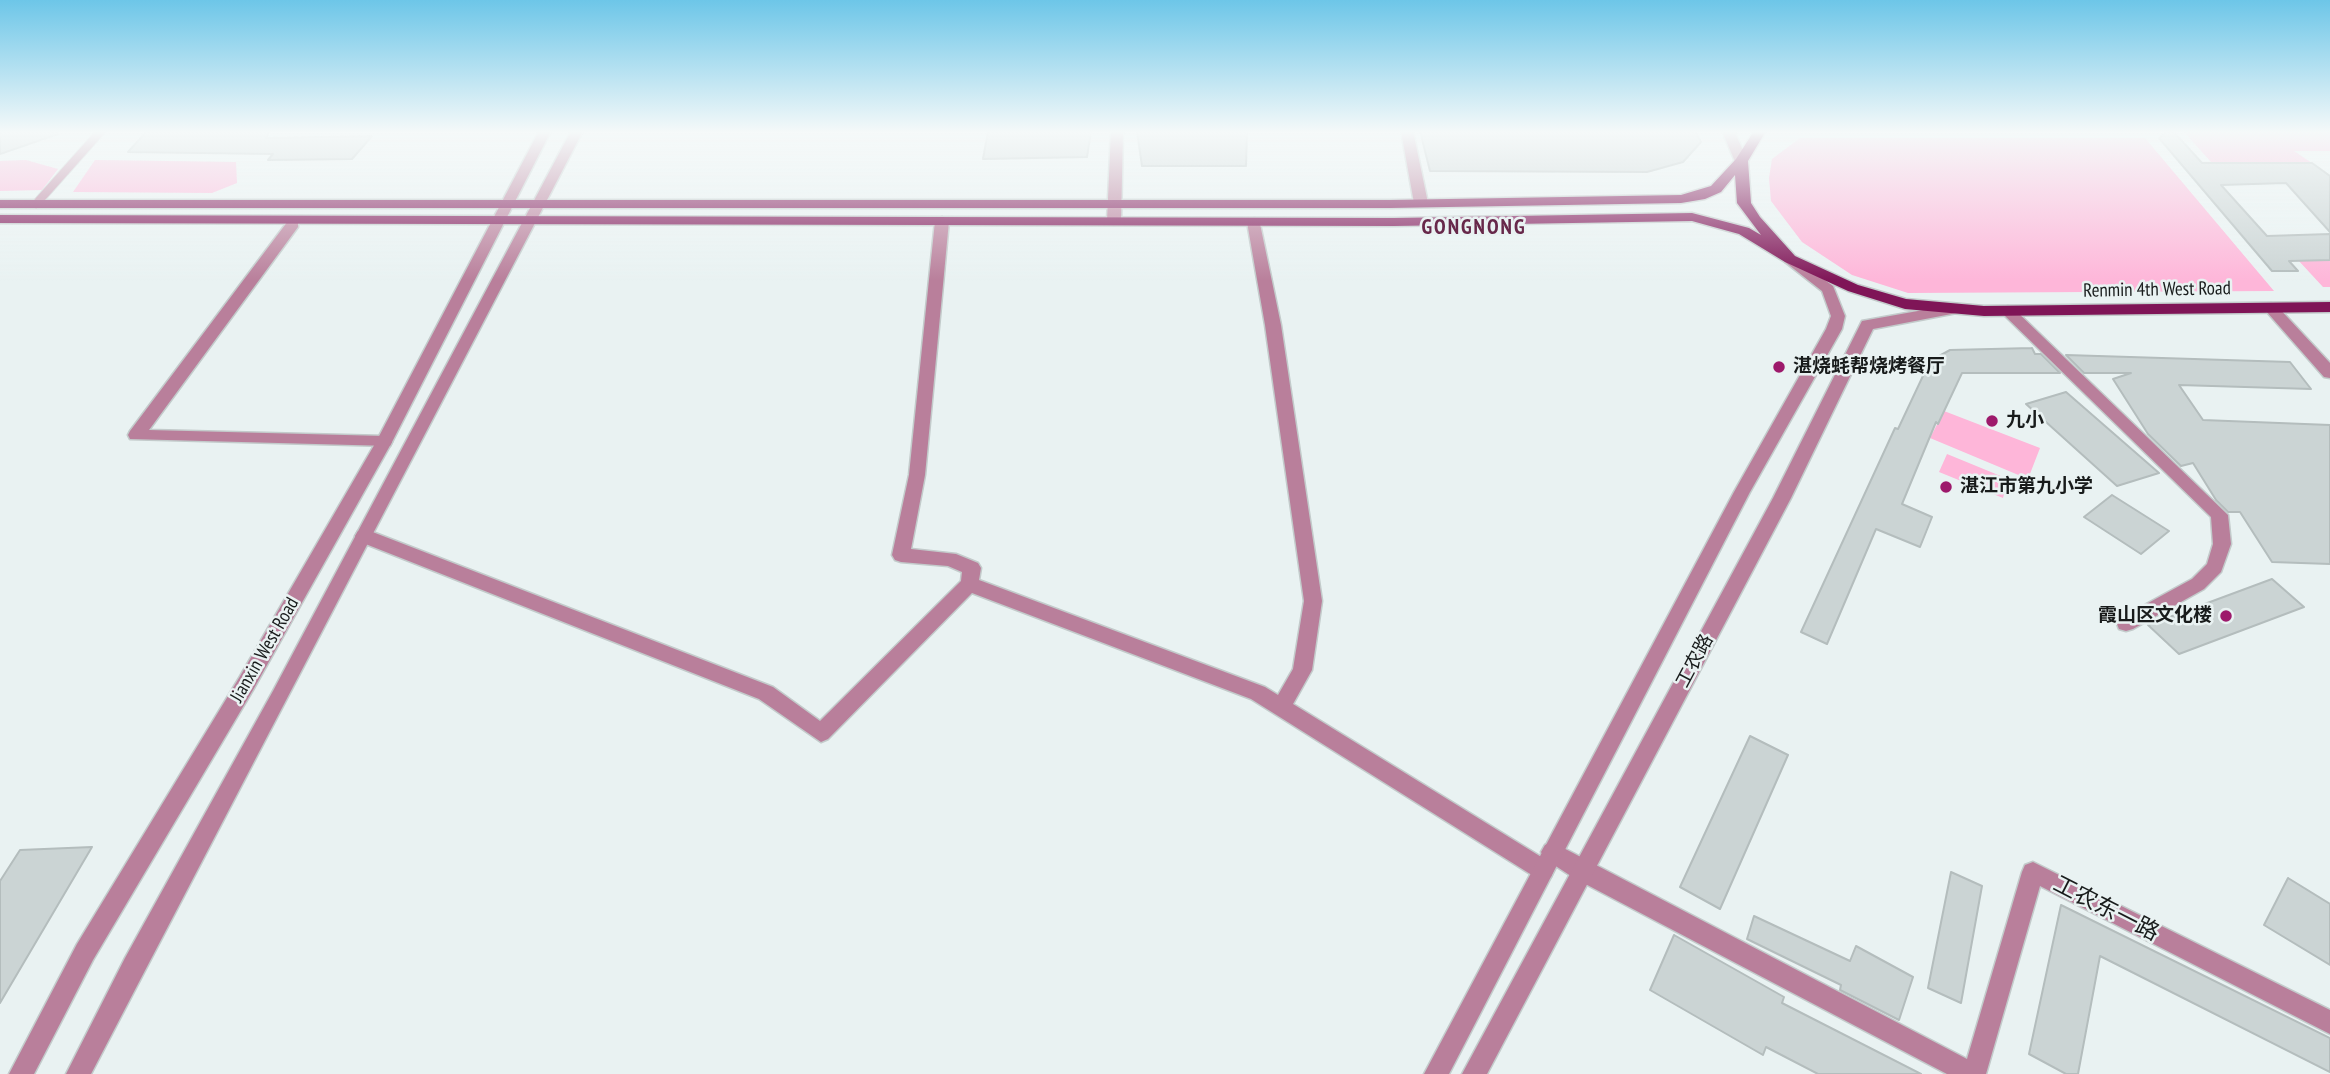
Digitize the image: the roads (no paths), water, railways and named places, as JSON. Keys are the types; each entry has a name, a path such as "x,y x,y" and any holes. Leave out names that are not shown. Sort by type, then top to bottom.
{"main road":[{"path":"0,219 1681,199 1716,189 1723,181"},
{"path":"1742,181 1744,203 1755,220 1790,259"},
{"path":"0,204 503,212"},
{"name":"Renmin 4th West Road","path":"536,212 942,221 1394,222 1692,217 1744,231 1790,259 1866,292 1905,304 1984,311 2330,307"}],"street":[{"name":"Jianxin West Road","path":"21,1074 85,952 246,684 384,442 519,181"},
{"name":"Jianxin West Road","path":"78,1074 552,181"},
{"path":"1114,221 1115,181"},
{"path":"1417,181 1421,203"},
{"path":"365,536 766,693 821,733 970,584 972,568 950,559 901,555 917,475 942,221"},
{"path":"1254,222 1273,326 1313,601 1302,670 1281,707"},
{"path":"293,224 136,435 384,442"},
{"name":"工农路","path":"1436,1074 1741,492 1834,329 1838,316 1828,289 1790,259"},
{"path":"2271,308 2330,373"},
{"name":"工农路","path":"1474,1074 1782,498 1867,325 1957,309"},
{"path":"2008,311 2219,515 2222,544 2215,567 2198,584 2126,624"},
{"name":"工农东一路","path":"970,584 1258,693 1548,861 1582,871 1972,1074 2033,872 2330,1022"}],"lane":[{"path":"36,204 56,181"}],"place":[{"name":"湛烧蚝帮烧烤餐厅","path":"1779,367"},
{"name":"九小","path":"1992,421"},
{"name":"湛江市第九小学","path":"1946,487"},
{"name":"霞山区文化楼","path":"2226,616"}],"district":[{"name":"GONGNONG","path":"1474,228"}]}
